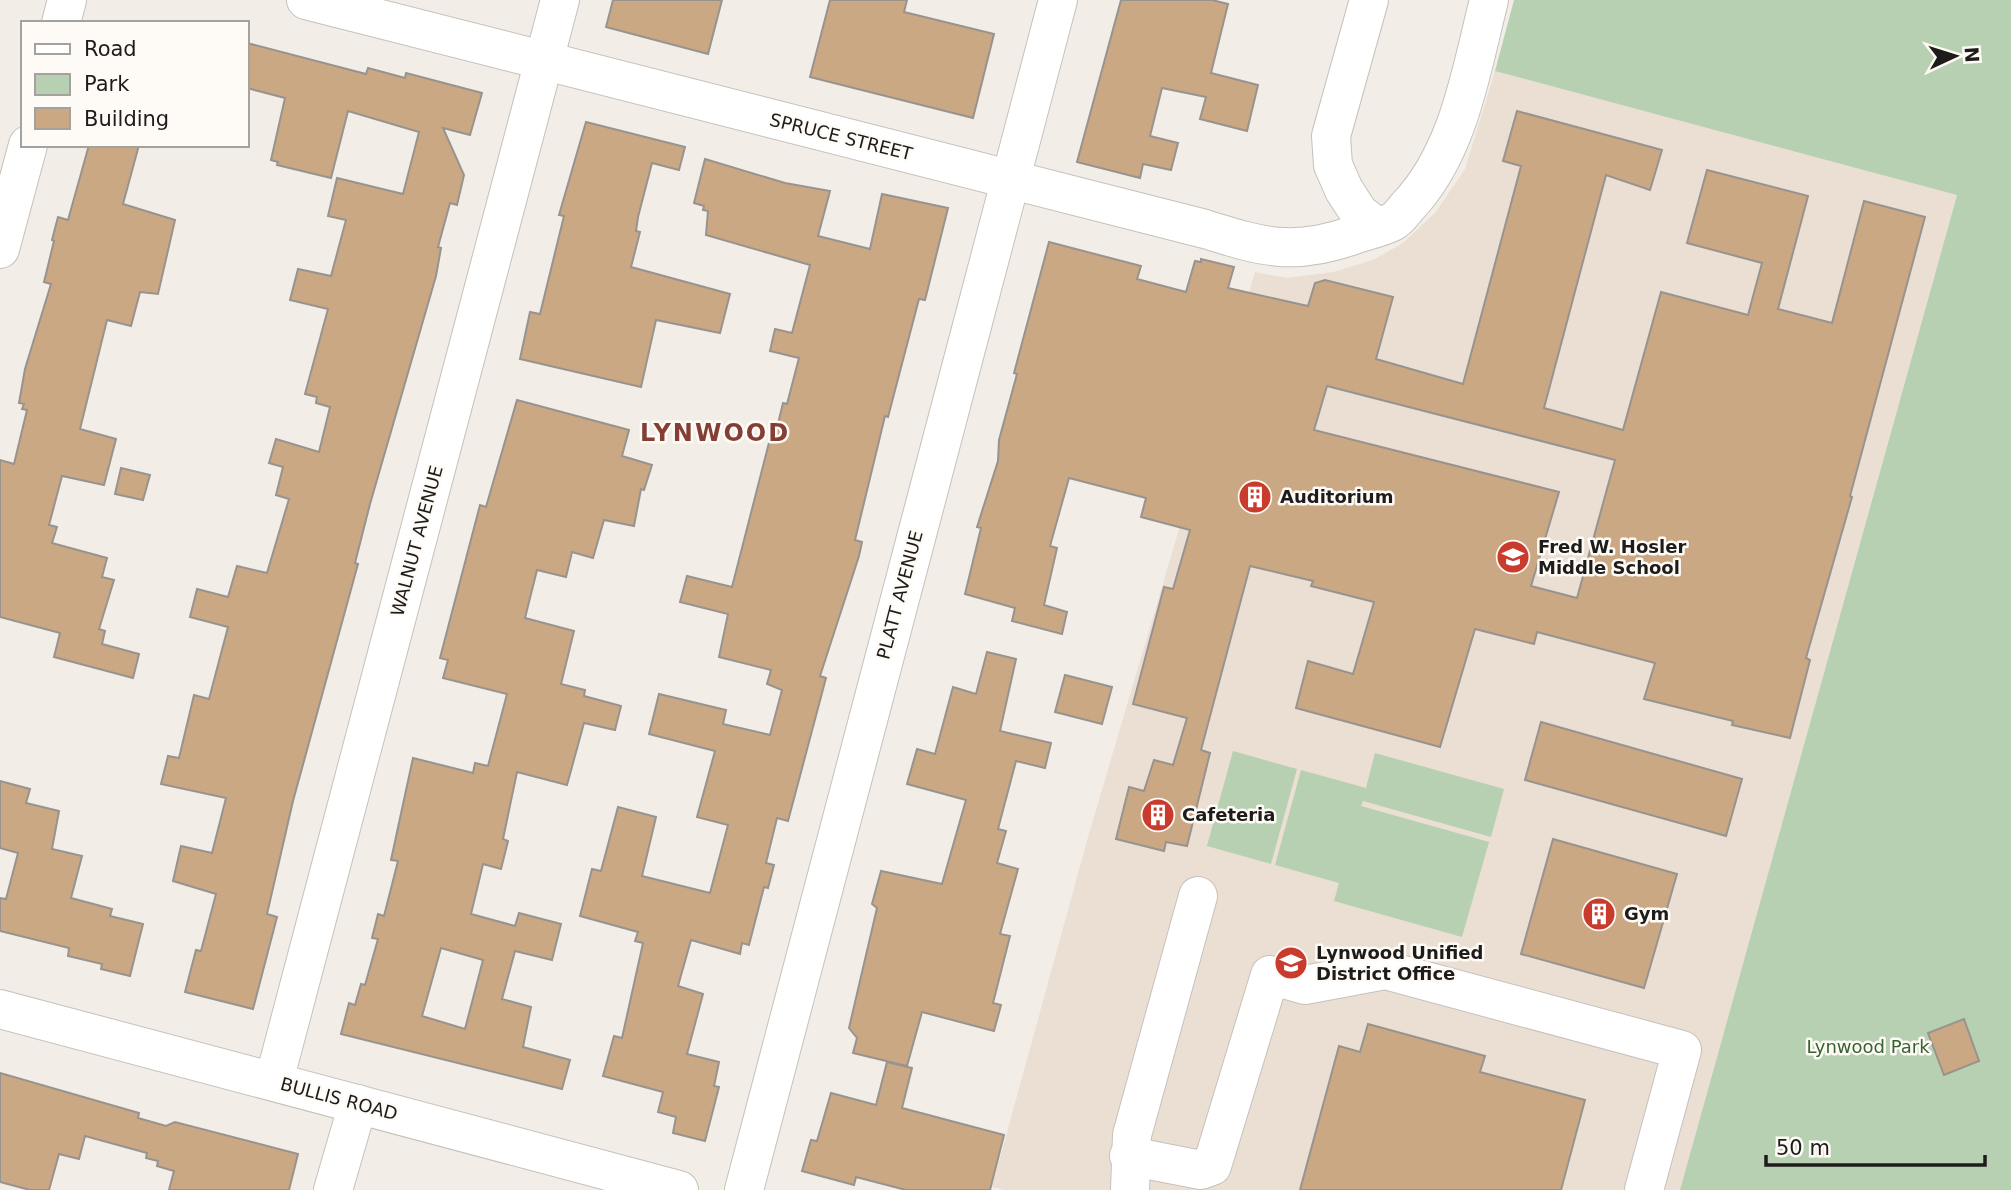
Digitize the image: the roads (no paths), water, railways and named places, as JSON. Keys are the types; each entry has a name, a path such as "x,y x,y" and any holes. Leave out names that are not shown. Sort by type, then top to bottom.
{"street":[{"path":"62,21 67,0"},
{"name":"SPRUCE STREET","path":"306,0 1205,229 1267,248 1315,245 1394,221 1425,188 1445,153 1463,100 1489,0"},
{"name":"WALNUT AVENUE","path":"274,1082 560,0"},
{"name":"PLATT AVENUE","path":"744,1190 1058,0"},
{"path":"1368,0 1331,136 1333,165 1344,191 1359,213 1377,227"},
{"path":"0,248 27,147"},
{"path":"1198,896 1132,1135 1130,1173 1201,1170 1212,1166 1270,975 1305,985 1385,970 1682,1050 1644,1190"},
{"name":"BULLIS ROAD","path":"0,1009 679,1190"},
{"path":"333,1190 358,1104"}],"place":[{"name":"Auditorium","path":"1255,497"},
{"name":"Fred W. Hosler Middle School","path":"1513,557"},
{"name":"Cafeteria","path":"1158,815"},
{"name":"Gym","path":"1599,914"},
{"name":"Lynwood Unified District Office","path":"1291,963"}],"district":[{"name":"LYNWOOD","path":"715,433"}],"park label":[{"name":"Lynwood Park","path":"1868,1047"}]}
